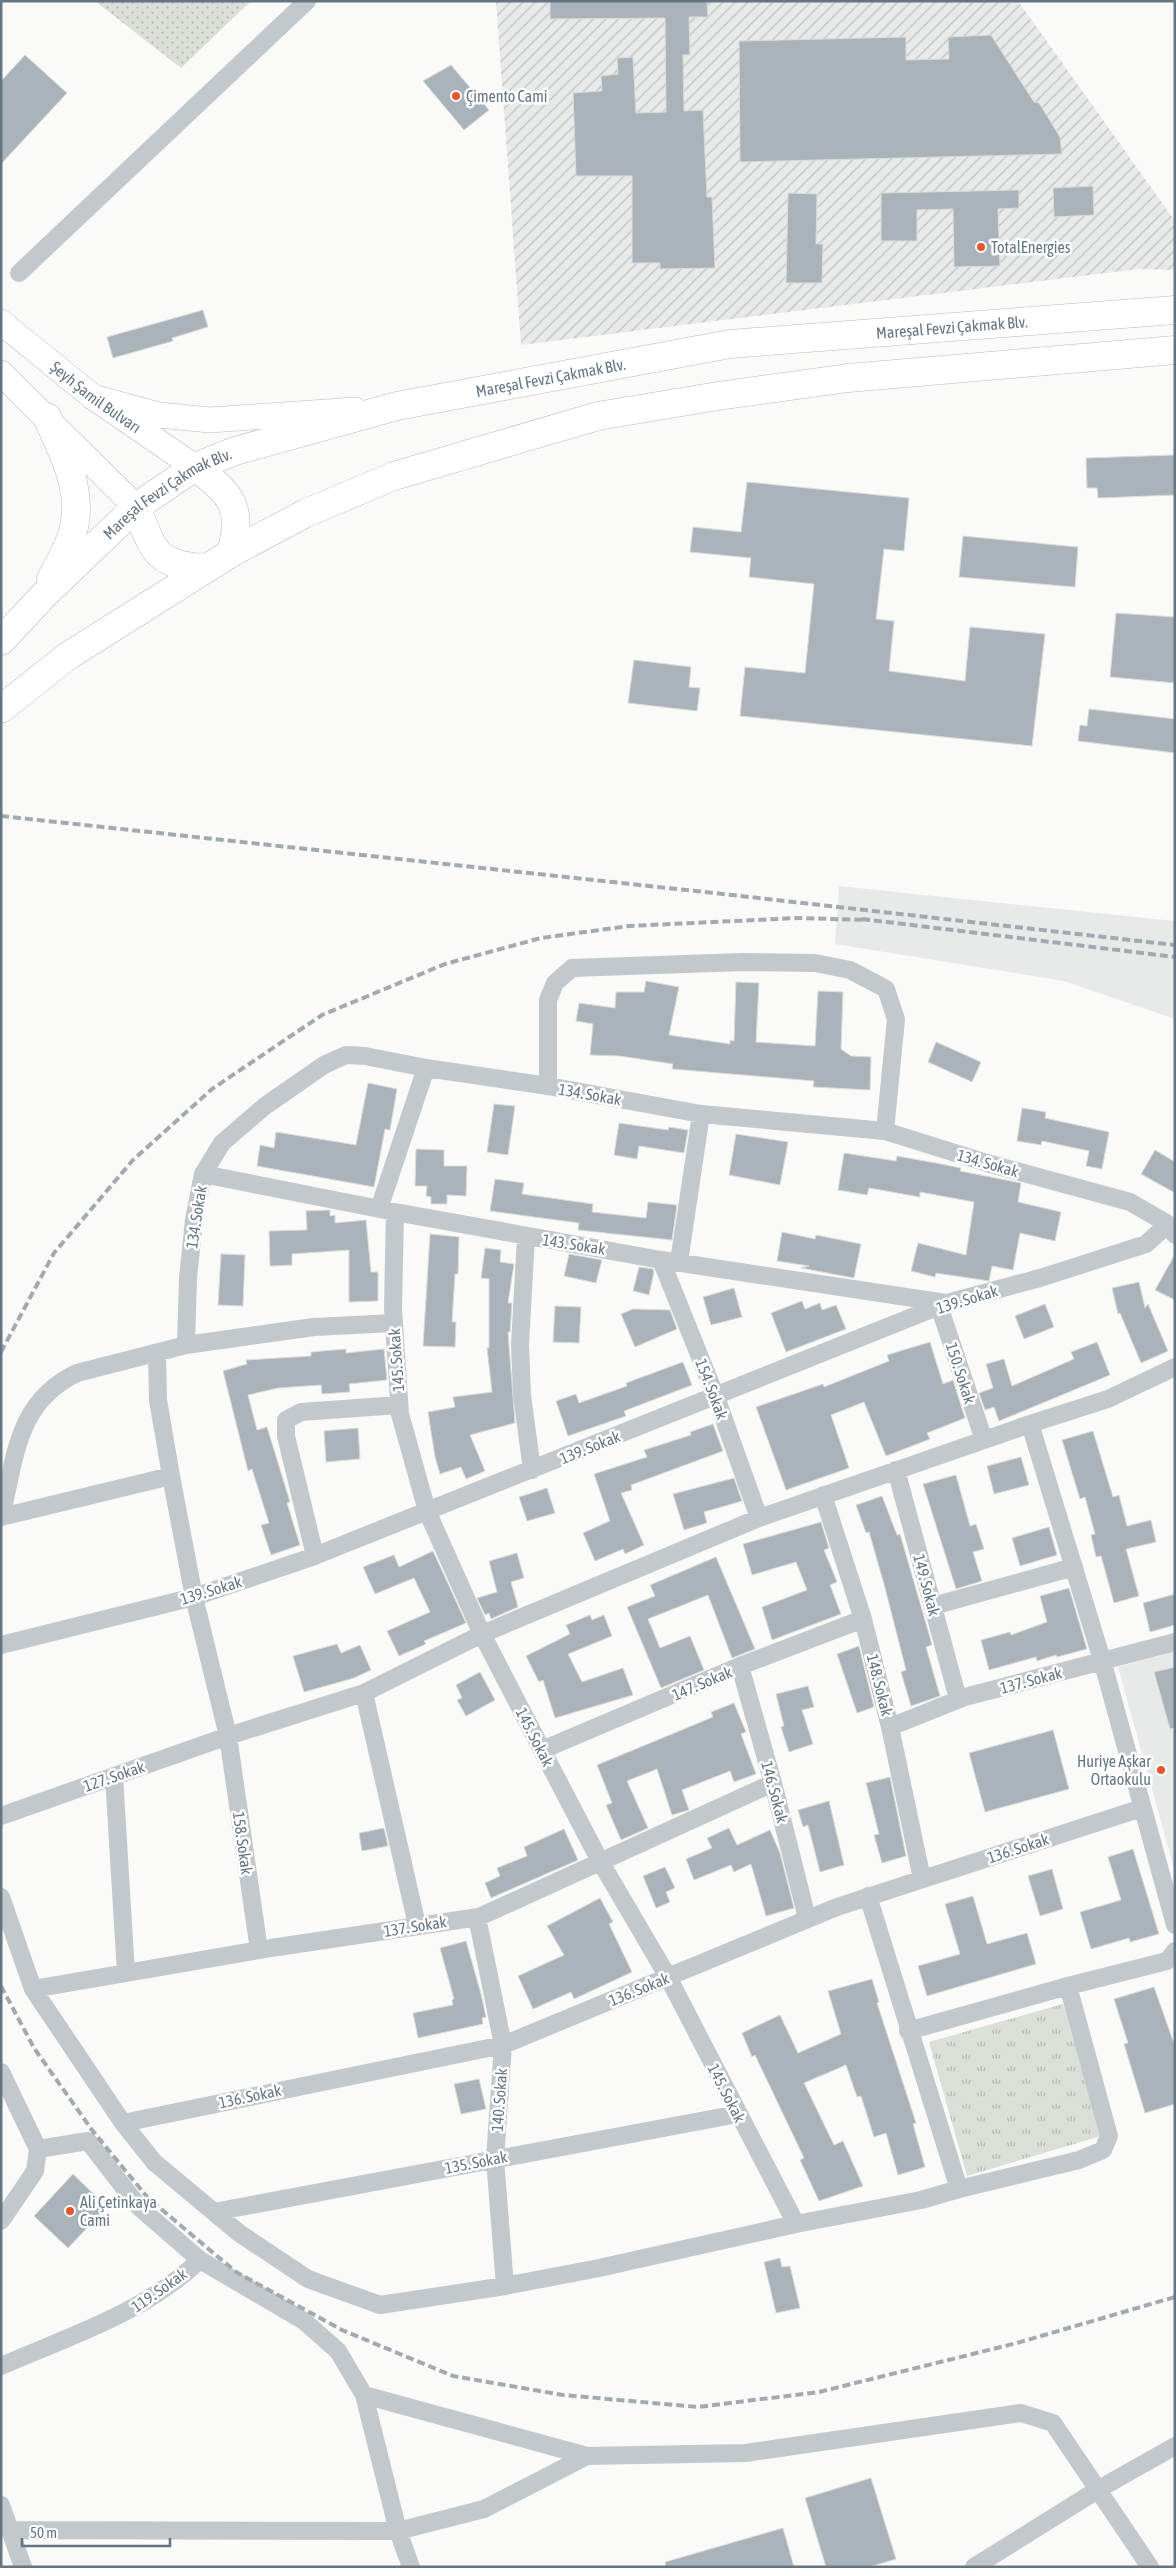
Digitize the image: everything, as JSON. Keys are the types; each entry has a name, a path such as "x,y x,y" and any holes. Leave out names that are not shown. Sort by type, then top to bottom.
{"main road":[{"name":"Mareşal Fevzi Çakmak Blv.","path":"1,642 44,596 136,507 195,467 235,451 397,406 730,344 1175,310"},
{"name":"Şeyh Şamil Bulvarı","path":"1,322 94,397 195,467"},
{"path":"1,709 68,656 231,553 306,513 394,476 598,416 848,378 1175,350"},
{"path":"1,373 47,416 136,507 148,536 161,557 181,567 207,568"},
{"path":"94,397 159,415 210,420 266,418 397,406"},
{"path":"44,596 70,541 75,520 77,497 71,472 47,416"},
{"path":"195,467 216,482 227,496 236,514 237,531 231,553"}],"street":[{"path":"19,272 307,1"},
{"path":"548,1086 548,1000 555,983 572,968 743,962 816,963 850,970 886,989 896,1019 885,1131"},
{"name":"134. Sokak","path":"186,1346 188,1278 194,1220 203,1174 222,1143 265,1106 336,1058 346,1055 365,1056 426,1068 548,1086 701,1114 885,1131 988,1164 1130,1202 1171,1230"},
{"name":"145. Sokak","path":"426,1068 387,1211 399,1405 427,1511 482,1634 542,1750 600,1861 668,1977 796,2224"},
{"path":"679,1262 701,1114"},
{"name":"143. Sokak","path":"203,1174 387,1211 660,1260 943,1305"},
{"name":"139. Sokak","path":"1,1645 194,1597 315,1556 943,1305 1040,1278 1146,1244 1171,1230"},
{"path":"526,1236 520,1345 522,1395 532,1470"},
{"name":"154. Sokak","path":"660,1260 716,1397 759,1518"},
{"name":"150. Sokak","path":"943,1305 984,1440"},
{"path":"158,1353 158,1400 171,1476 1,1516 26,1421 40,1399 62,1380 77,1373 186,1346 314,1327 394,1323"},
{"name":"127. Sokak","path":"1,1816 228,1736 364,1692 482,1634 759,1518 1030,1424 1108,1400 1175,1367"},
{"path":"315,1556 286,1436 286,1420 301,1412 399,1405"},
{"path":"1030,1424 1102,1660 1175,1925"},
{"name":"149. Sokak","path":"896,1470 958,1699"},
{"name":"158. Sokak","path":"171,1476 194,1597 228,1736 259,1950"},
{"name":"148. Sokak","path":"822,1496 863,1619 890,1727 922,1879"},
{"path":"933,1606 1074,1567"},
{"name":"147. Sokak","path":"542,1750 740,1666 863,1619"},
{"name":"137. Sokak","path":"890,1727 958,1699 1175,1642"},
{"name":"146. Sokak","path":"740,1666 773,1783 807,1918"},
{"path":"364,1692 417,1925"},
{"path":"114,1776 126,1973"},
{"name":"137. Sokak","path":"33,1989 259,1950 477,1917 773,1783"},
{"name":"136. Sokak","path":"123,2123 503,2045 807,1918 868,1896 1142,1808"},
{"path":"868,1896 908,2031 959,2189"},
{"path":"1,1897 33,1989 123,2123 154,2162 240,2233 308,2279 380,2305 505,2286 599,2268 796,2224 922,2200 959,2189 1079,2160 1103,2150 1109,2136 1068,1986"},
{"name":"140. Sokak","path":"477,1917 503,2045 495,2159 505,2286"},
{"path":"908,2031 1068,1986 1167,1961 1175,1951"},
{"path":"1,2221 35,2171 38,2149 2,2078"},
{"name":"135. Sokak","path":"214,2212 738,2114"},
{"name":"119. Sokak","path":"1,2366 128,2312 178,2281 200,2260 139,2207 88,2142 38,2149"},
{"path":"200,2260 304,2321 338,2351 364,2395 398,2531 411,2567"},
{"path":"364,2395 587,2456 746,2453 1021,2413 1053,2423 1150,2567"},
{"path":"974,2567 1099,2489 1175,2446"},
{"path":"10,2530 398,2531 484,2509 587,2456"},
{"path":"1,2505 23,2567"}],"shaded area":[{"path":"496,1 1018,1 1175,221 1175,270 1138,269 521,345"},
{"path":"839,886 1175,921 1175,1019 1064,981 835,944"},
{"name":"Huriye Aşkar Ortaokulu","path":"1175,1651 1175,1872 1118,1667"}],"green space":[{"path":"95,1 251,1 181,68"},
{"path":"1063,2004 1101,2136 967,2176 929,2042"}],"building":[{"path":"550,1 707,1 708,17 689,17 690,55 683,55 684,111 703,110 707,197 712,197 715,268 660,269 660,263 632,263 632,176 576,176 573,93 602,91 601,76 618,74 617,58 633,57 636,113 666,112 665,18 550,19"},
{"path":"991,35 1034,102 1039,103 1060,137 1062,154 740,162 739,41 906,37 906,60 949,59 948,37"},
{"path":"25,55 67,93 1,164 1,81"},
{"name":"Çimento Cami","path":"451,65 489,110 464,130 423,81"},
{"path":"1093,186 1094,215 1054,217 1053,188"},
{"path":"1019,190 1019,208 998,209 1000,266 954,267 953,209 917,210 917,241 881,241 881,193"},
{"path":"788,193 817,194 816,244 823,244 822,283 786,283"},
{"path":"203,310 208,327 172,338 173,341 113,358 107,337"},
{"path":"1175,455 1175,495 1098,498 1097,488 1087,488 1086,458"},
{"path":"747,482 909,498 904,551 884,549 876,619 894,621 889,671 965,681 970,627 1045,634 1032,746 740,716 745,667 805,673 814,584 749,577 751,558 690,552 693,527 741,532"},
{"path":"963,536 1078,547 1075,587 959,577"},
{"path":"1116,613 1175,617 1175,683 1110,677"},
{"path":"634,660 691,667 689,687 700,688 697,711 628,703"},
{"path":"1089,709 1175,719 1175,753 1078,741 1080,725 1087,726"},
{"path":"646,981 679,987 669,1035 730,1044 730,1040 734,1041 736,982 759,983 756,1042 815,1046 818,991 843,992 841,1049 851,1056 871,1057 870,1090 813,1087 814,1081 672,1069 673,1064 620,1056 590,1055 593,1024 576,1021 579,1003 615,1008 616,992 644,992"},
{"path":"936,1042 981,1062 972,1082 928,1062"},
{"path":"368,1083 397,1089 390,1130 385,1129 374,1187 257,1166 260,1145 274,1148 276,1132 356,1145"},
{"path":"494,1104 515,1106 508,1155 487,1152"},
{"path":"1022,1108 1046,1112 1045,1118 1109,1132 1102,1169 1086,1166 1089,1151 1042,1141 1041,1145 1017,1141"},
{"path":"619,1123 668,1130 669,1127 688,1130 684,1153 639,1146 637,1159 614,1155"},
{"path":"736,1134 788,1142 780,1185 729,1175"},
{"path":"416,1149 444,1150 444,1166 467,1166 466,1196 447,1195 447,1204 431,1204 431,1197 426,1196 427,1186 415,1186"},
{"path":"1155,1150 1175,1162 1175,1193 1141,1174"},
{"path":"844,1153 896,1161 897,1156 961,1168 960,1171 1021,1183 1018,1202 1061,1212 1055,1241 1020,1233 1013,1270 992,1266 989,1281 936,1273 935,1277 911,1271 918,1243 966,1255 974,1202 920,1192 920,1197 869,1188 867,1195 838,1190"},
{"path":"495,1179 524,1183 522,1194 593,1204 592,1212 646,1218 648,1202 677,1205 672,1240 578,1230 579,1223 490,1211"},
{"path":"330,1210 330,1216 335,1215 335,1223 366,1220 371,1272 378,1272 378,1301 349,1302 349,1250 292,1254 292,1265 270,1266 269,1231 307,1230 306,1211"},
{"path":"782,1232 815,1239 816,1235 861,1244 854,1278 801,1268 809,1266 777,1261"},
{"path":"430,1234 459,1237 458,1274 455,1274 452,1322 456,1322 455,1347 423,1346"},
{"path":"485,1248 501,1250 500,1262 514,1264 508,1303 512,1303 510,1332 508,1332 515,1423 470,1435 485,1471 466,1479 461,1467 440,1474 435,1457 428,1412 455,1407 453,1397 492,1392 487,1348 489,1348 489,1279 481,1278"},
{"path":"221,1254 245,1255 243,1306 218,1305"},
{"path":"569,1254 602,1260 596,1283 564,1276"},
{"path":"1175,1254 1175,1300 1155,1290"},
{"path":"639,1267 653,1269 649,1295 633,1291"},
{"path":"1139,1282 1145,1308 1148,1304 1168,1351 1141,1363 1120,1313 1118,1314 1112,1288"},
{"path":"734,1288 742,1317 711,1325 703,1297"},
{"path":"802,1301 805,1309 820,1303 822,1310 836,1305 846,1329 786,1352 771,1313"},
{"path":"1045,1304 1054,1327 1024,1339 1015,1316"},
{"path":"555,1306 581,1307 579,1343 553,1342"},
{"path":"633,1309 670,1310 677,1329 635,1347 621,1314"},
{"path":"930,1342 943,1384 953,1380 965,1418 927,1433 930,1439 886,1456 864,1402 831,1415 849,1468 786,1490 756,1407 823,1384 824,1387 889,1361 887,1355"},
{"path":"1097,1342 1110,1375 999,1421 994,1407 985,1410 979,1393 993,1388 986,1364 1004,1359 1012,1386 1074,1359 1071,1352"},
{"path":"346,1349 346,1353 384,1349 387,1380 349,1384 350,1392 322,1394 321,1385 278,1388 248,1395 257,1430 267,1427 290,1502 287,1503 300,1545 271,1555 261,1525 269,1523 252,1469 248,1471 223,1371 247,1364 246,1360 311,1356 311,1352"},
{"path":"683,1362 692,1385 624,1411 626,1416 568,1436 556,1401 576,1394 579,1403 627,1386 626,1383"},
{"path":"713,1424 723,1451 631,1485 632,1490 621,1493 644,1545 625,1554 623,1549 595,1561 583,1533 610,1521 594,1474 647,1457 644,1450 691,1435 690,1432"},
{"path":"358,1428 360,1459 326,1462 324,1431"},
{"path":"1093,1431 1113,1497 1119,1495 1127,1526 1151,1520 1156,1542 1126,1549 1139,1596 1114,1603 1101,1556 1096,1557 1091,1535 1095,1534 1085,1497 1080,1499 1062,1440"},
{"path":"1021,1457 1029,1485 994,1494 987,1466"},
{"path":"956,1475 970,1526 976,1524 984,1549 973,1552 982,1581 956,1589 923,1484"},
{"path":"734,1478 742,1501 704,1512 707,1523 684,1530 673,1494"},
{"path":"547,1488 555,1513 527,1521 519,1497"},
{"path":"882,1496 897,1535 900,1534 925,1620 932,1645 926,1647 940,1696 911,1706 901,1672 906,1670 884,1584 869,1532 866,1533 856,1505"},
{"path":"821,1522 829,1548 824,1550 837,1582 830,1585 841,1614 772,1640 762,1607 807,1590 796,1562 752,1575 743,1544"},
{"path":"1049,1527 1057,1555 1020,1566 1012,1538"},
{"path":"433,1551 466,1623 424,1641 426,1644 399,1656 387,1631 430,1612 414,1578 375,1594 363,1567 394,1555 399,1567"},
{"path":"517,1553 524,1578 511,1582 518,1607 491,1619 489,1613 485,1615 477,1598 497,1592 489,1561"},
{"path":"716,1557 755,1649 732,1658 708,1595 648,1619 660,1648 690,1636 704,1670 661,1688 627,1607 655,1596 650,1585"},
{"path":"1069,1588 1087,1649 1037,1661 1036,1657 989,1670 981,1640 1010,1632 1011,1635 1047,1622 1040,1596"},
{"path":"1175,1594 1175,1625 1150,1632 1143,1603"},
{"path":"590,1615 592,1620 604,1615 612,1636 568,1654 582,1682 623,1668 633,1695 555,1718 543,1680 539,1682 526,1656 570,1634 566,1625"},
{"path":"337,1644 341,1653 360,1645 371,1670 354,1678 304,1692 293,1656"},
{"path":"859,1646 874,1707 857,1713 837,1654"},
{"path":"1175,1667 1175,1728 1170,1729 1154,1672"},
{"path":"480,1672 495,1700 466,1716 457,1700 462,1698 456,1685"},
{"path":"808,1686 814,1707 802,1710 813,1744 789,1752 781,1727 784,1726 776,1694"},
{"path":"734,1703 746,1732 741,1734 756,1774 734,1782 730,1771 682,1790 689,1810 672,1815 657,1769 627,1781 648,1828 621,1840 606,1805 612,1803 597,1765 713,1717 711,1712"},
{"path":"1053,1730 1069,1789 985,1812 969,1753"},
{"path":"890,1777 906,1856 882,1863 874,1835 879,1834 866,1783"},
{"path":"829,1801 844,1865 820,1872 808,1825 803,1827 798,1810"},
{"path":"384,1828 388,1846 362,1851 359,1833"},
{"path":"729,1828 737,1845 770,1830 780,1853 794,1908 766,1916 751,1864 734,1872 731,1865 694,1880 686,1859 712,1848 707,1838"},
{"path":"564,1829 578,1860 491,1898 485,1883 500,1876 497,1868 527,1856 524,1847"},
{"path":"1133,1849 1159,1934 1130,1942 1129,1938 1091,1949 1080,1912 1121,1900 1108,1857"},
{"path":"665,1867 675,1888 666,1892 670,1902 656,1908 643,1876"},
{"path":"1052,1869 1063,1909 1040,1916 1028,1876"},
{"path":"973,1896 987,1944 1027,1933 1036,1964 927,1996 918,1966 960,1954 945,1904"},
{"path":"600,1898 613,1922 609,1924 632,1972 574,1999 571,1992 533,2009 518,1976 564,1955 547,1926"},
{"path":"466,1941 486,2017 482,2018 483,2024 418,2038 413,2013 453,2005 452,2000 454,1999 440,1948"},
{"path":"872,1979 879,2002 877,2003 916,2123 913,2124 925,2167 898,2175 886,2133 874,2137 861,2096 857,2097 846,2065 804,2083 834,2145 843,2141 863,2186 819,2201 800,2160 804,2158 755,2055 752,2057 742,2033 780,2015 798,2053 841,2034 828,1991"},
{"path":"1154,1987 1175,2046 1175,2104 1145,2113 1124,2044 1128,2043 1114,1999"},
{"path":"479,2079 486,2109 461,2114 454,2084"},
{"name":"Ali Çetinkaya Cami","path":"73,2174 107,2207 68,2248 34,2216"},
{"path":"780,2258 782,2267 790,2266 800,2308 776,2313 764,2262"},
{"path":"871,2478 896,2559 869,2567 826,2567 805,2498"},
{"path":"783,2528 794,2567 666,2567 665,2562"}],"railway":[{"path":"1,816 1175,945"},
{"path":"1,1352 54,1253 133,1160 212,1089 322,1015 445,964 541,938 629,926 798,918 868,920"},
{"path":"862,919 1175,957"},
{"path":"1,1986 34,2048 92,2130 148,2198 236,2272 342,2330 453,2376 563,2395 698,2407 819,2392 1017,2343 1175,2297"}],"place":[{"name":"Çimento Cami","path":"456,96"},
{"name":"TotalEnergies","path":"981,247"},
{"name":"Huriye Aşkar Ortaokulu","path":"1161,1770"},
{"name":"Ali Çetinkaya Cami","path":"70,2211"}]}
